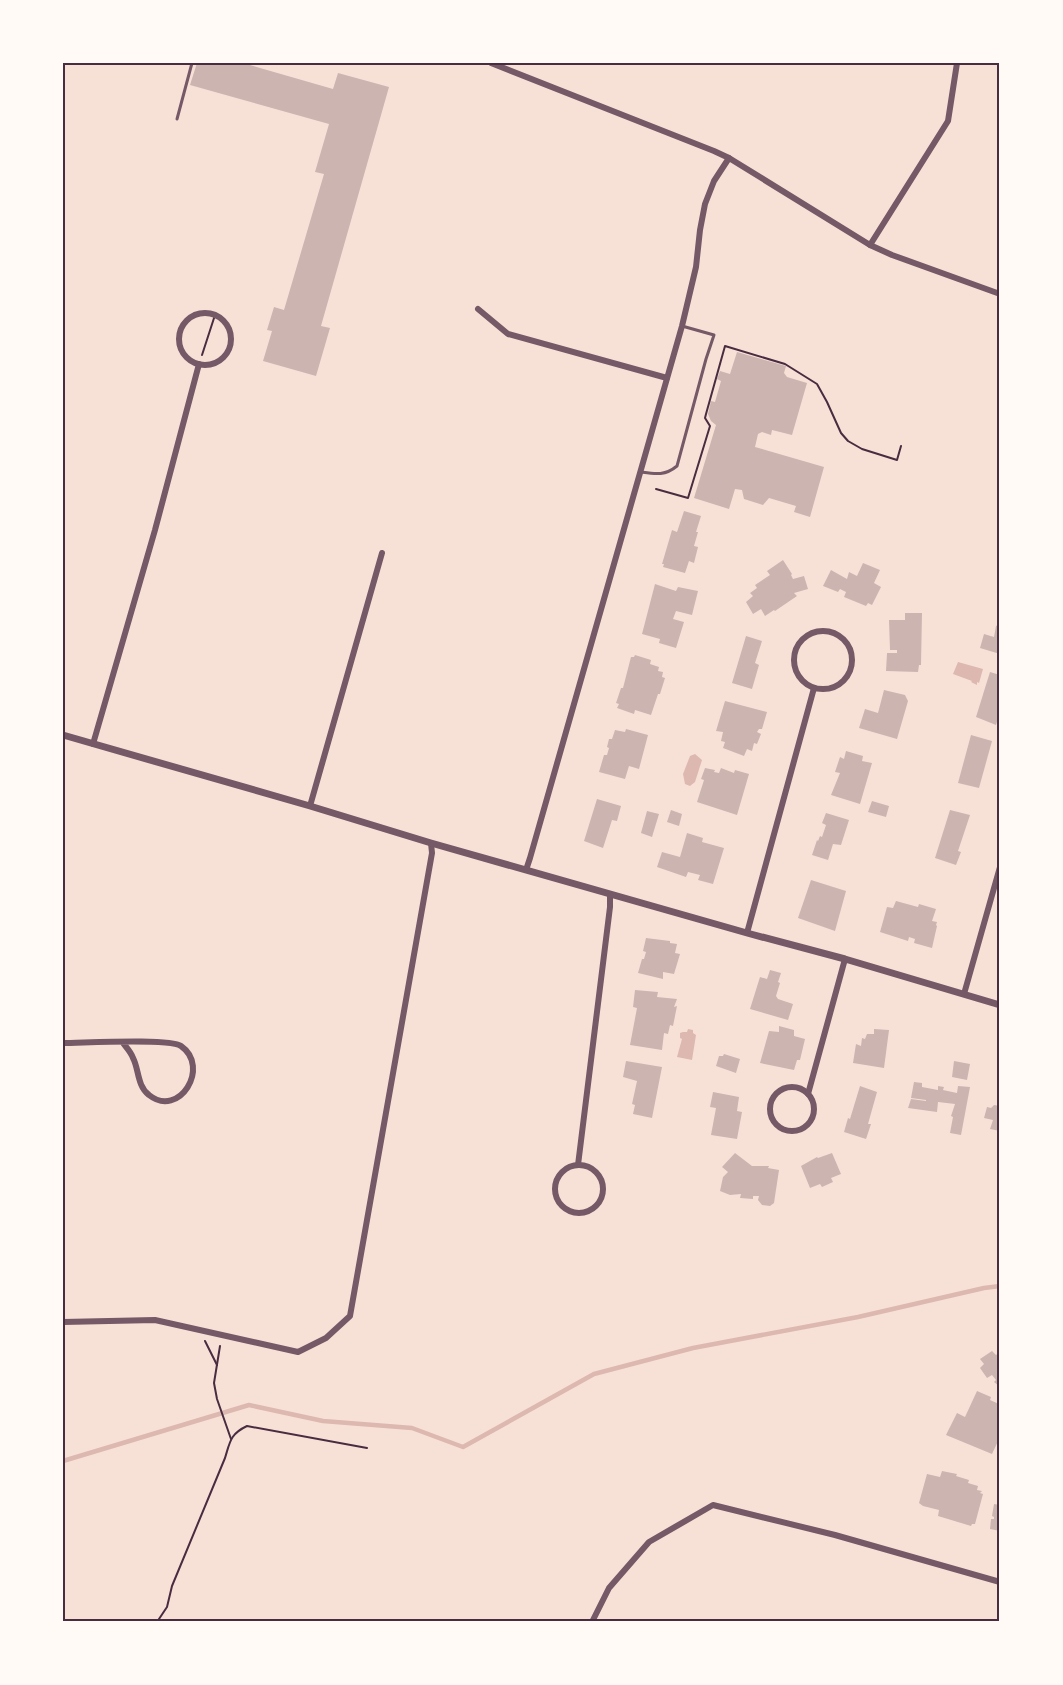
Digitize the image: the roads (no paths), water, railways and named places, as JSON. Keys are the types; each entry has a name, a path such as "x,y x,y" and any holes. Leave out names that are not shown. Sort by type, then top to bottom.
{"street":[{"path":"491,63 729,158 870,245 1000,294"},
{"path":"870,245 948,121 957,63"},
{"path":"526,870 682,326 696,267 705,204 714,181 729,158"},
{"path":"478,309 508,334 668,378"},
{"path":"204,313 221,318 230,331 230,346 222,359 207,365 199,364 190,360 183,352 180,331 186,322 204,313"},
{"path":"93,744 155,530 199,364"},
{"path":"310,806 382,553"},
{"path":"826,630 838,634 847,642 852,653 852,666 847,677 838,685 826,689 814,688 803,682 796,672 794,660 796,648 803,638 814,632 826,630"},
{"path":"747,933 814,688"},
{"path":"63,735 610,895 845,959 1000,1005"},
{"path":"63,1322 155,1320 298,1352 326,1338 350,1316 432,853 431,843"},
{"path":"964,994 1000,867"},
{"path":"578,1165 610,895"},
{"path":"808,1094 795,1088 780,1091 771,1103 770,1110 776,1124 789,1131 795,1131 807,1125 814,1113 814,1106 808,1094 845,959"},
{"path":"63,1043 123,1042 174,1043 181,1046 191,1058 193,1074 190,1085 182,1095 170,1101 157,1100 148,1095 142,1086 134,1058 123,1042"},
{"path":"578,1165 593,1170 602,1182 603,1190 601,1198 591,1210 584,1213 576,1213 562,1207 555,1193 558,1177 563,1171 578,1165"},
{"path":"592,1622 609,1588 649,1542 712,1505 835,1535 1000,1581"}],"lane":[{"path":"177,119 192,63"},
{"path":"641,472 660,475 677,466 705,359 714,335 682,326"}],"waterway":[{"path":"63,1461 249,1405 323,1421 412,1428 463,1447 594,1374 693,1348 858,1317 1000,1286"}]}
